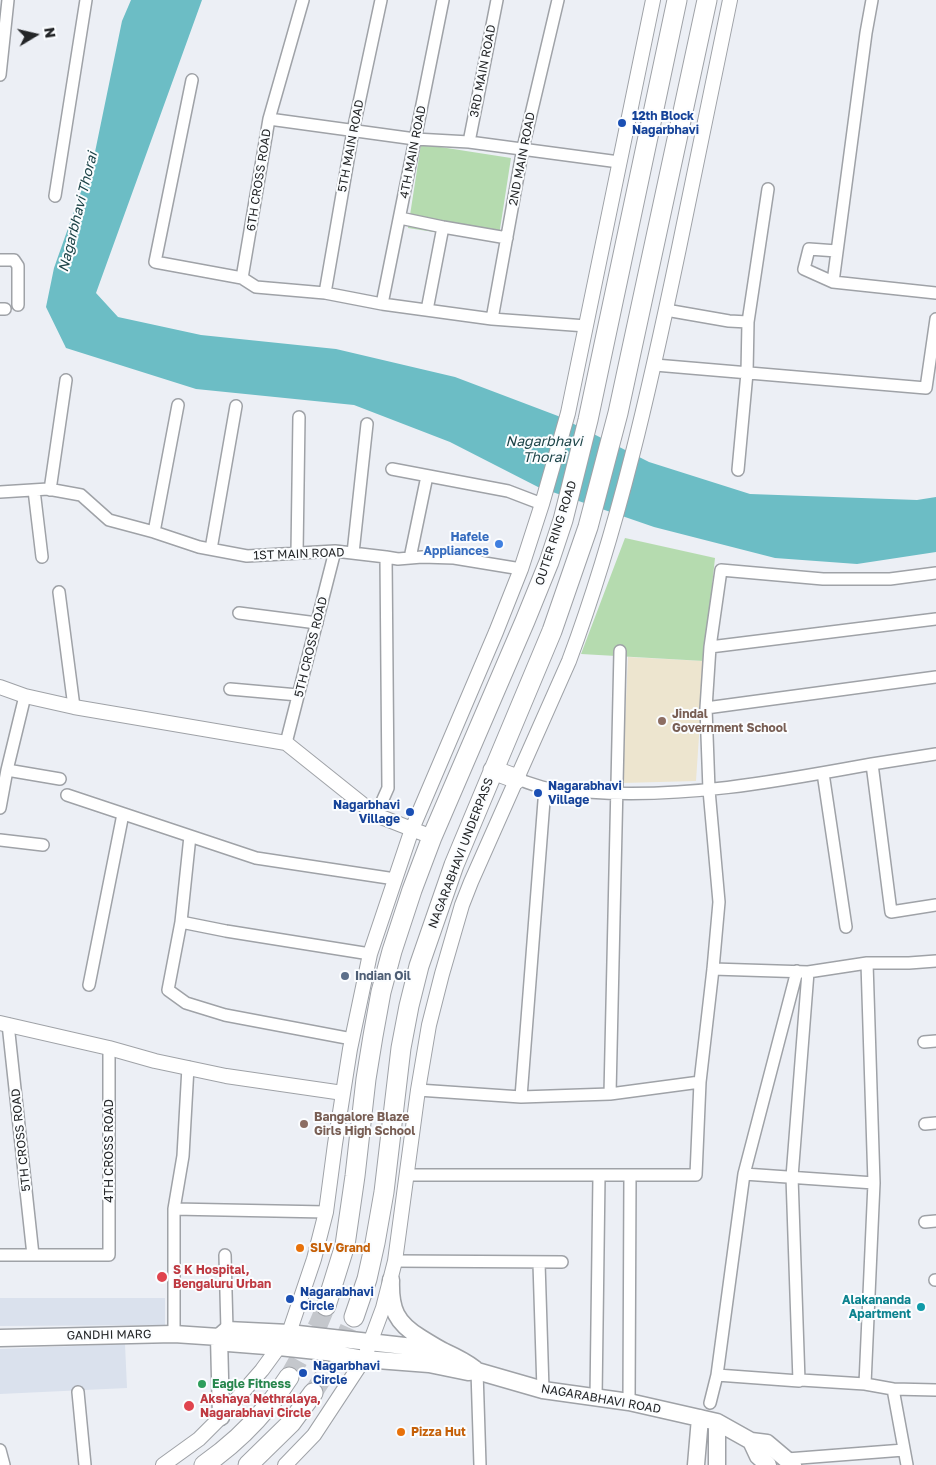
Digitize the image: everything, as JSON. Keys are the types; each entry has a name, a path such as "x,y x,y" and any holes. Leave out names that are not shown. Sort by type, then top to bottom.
{"highway":[{"name":"OUTER RING ROAD","path":"432,837 525,621 563,520 588,420 677,0"},
{"path":"517,779 493,770 552,631 588,527 612,439 708,0"},
{"name":"NAGARABHAVI UNDERPASS","path":"354,1317 367,1279 375,1243 384,1192 401,1048 419,966 447,882 493,770"},
{"path":"326,1306 345,1246 356,1176 367,1070 381,992 412,890 432,837"},
{"path":"204,1465 241,1434 268,1406 289,1377"},
{"path":"248,1465 291,1423 313,1393"}],"main road":[{"path":"391,1280 390,1295 397,1316 403,1326 440,1350 469,1364 477,1371"},
{"name":"GANDHI MARG","path":"223,1333 228,1343 326,1352 364,1358 429,1364 468,1372 477,1371"},
{"path":"222,1417 223,1333"},
{"name":"GANDHI MARG","path":"0,1338 289,1333"},
{"path":"289,1333 440,1350"},
{"name":"NAGARABHAVI ROAD","path":"477,1371 543,1390 629,1402 717,1422 751,1441 767,1443 790,1462"},
{"path":"696,1465 700,1418"},
{"path":"717,1422 717,1465"},
{"name":"NAGARABHAVI ROAD","path":"751,1441 758,1456 768,1465"}],"street":[{"path":"0,75 8,0"},
{"path":"55,196 86,0"},
{"name":"6TH CROSS ROAD","path":"242,278 269,119 303,0"},
{"name":"5TH MAIN ROAD","path":"325,293 353,131 381,0"},
{"name":"4TH MAIN ROAD","path":"382,304 443,0"},
{"name":"3RD MAIN ROAD","path":"469,142 497,0"},
{"name":"2ND MAIN ROAD","path":"492,319 523,148 558,0"},
{"path":"163,1465 199,1438 222,1417 279,1347 289,1333 314,1259 326,1212 352,1038 370,954 412,829 521,569 544,498 568,413 653,0"},
{"path":"285,1465 314,1435 364,1358 383,1308 395,1261 418,1090 429,1025 442,974 462,905 471,882 572,651 616,517 655,365 730,0"},
{"path":"832,282 872,0"},
{"path":"192,80 155,262 242,278 256,287 325,293 382,304 492,319 586,326"},
{"path":"269,119 415,139 523,148 619,162"},
{"path":"738,470 747,373 748,322 768,189"},
{"path":"400,218 507,238"},
{"path":"427,310 443,227"},
{"path":"837,251 809,249 804,269 832,282 936,293"},
{"path":"0,260 14,260 18,266 18,305"},
{"path":"666,310 730,321 748,322"},
{"path":"655,365 926,388 936,319"},
{"path":"50,490 66,380"},
{"path":"154,532 178,405"},
{"path":"211,549 236,406"},
{"path":"298,553 299,417"},
{"path":"353,553 368,424"},
{"path":"392,469 544,498"},
{"path":"410,558 427,476"},
{"path":"34,490 42,557"},
{"name":"1ST MAIN ROAD","path":"0,492 50,490 82,496 109,520 199,547 247,556 335,551 398,559 422,557 454,558 521,569"},
{"name":"5TH CROSS ROAD","path":"286,743 335,551"},
{"path":"376,815 388,788 386,557"},
{"path":"408,1175 696,1175 700,1082 719,902 709,790 706,708 710,647 721,570 823,579 890,579 936,573"},
{"path":"59,592 74,706"},
{"path":"239,613 317,623"},
{"path":"710,647 936,619"},
{"path":"610,1094 620,651"},
{"path":"706,708 936,677"},
{"path":"0,688 25,696 74,706 286,743 376,815 432,837"},
{"path":"230,689 298,695"},
{"path":"0,808 25,696"},
{"path":"517,779 545,788 617,794 709,790 936,754"},
{"path":"872,764 891,912 936,905"},
{"path":"7,770 60,779"},
{"path":"823,773 846,927"},
{"path":"521,1097 545,788"},
{"path":"67,795 256,858 395,880"},
{"path":"89,985 123,814"},
{"path":"190,836 182,922 168,990 186,1003 225,1015 352,1038"},
{"path":"0,840 43,845"},
{"path":"182,922 370,954"},
{"path":"713,969 802,971 868,963 936,961"},
{"path":"865,1384 874,1184 868,963"},
{"path":"700,1418 710,1403 717,1375 744,1174 802,971"},
{"path":"799,1381 792,1177 802,971"},
{"path":"4,1023 155,1061 226,1076 343,1093"},
{"name":"5TH CROSS ROAD","path":"4,1023 33,1255"},
{"path":"924,1042 936,1041"},
{"name":"4TH CROSS ROAD","path":"33,1255 110,1255 109,1048"},
{"path":"174,1334 174,1209 183,1156 188,1067"},
{"path":"418,1090 521,1097 610,1094 700,1082"},
{"path":"744,1174 874,1184"},
{"path":"629,1402 630,1175"},
{"path":"596,1398 599,1176"},
{"path":"174,1209 326,1212"},
{"path":"0,1255 33,1255"},
{"path":"223,1333 225,1255"},
{"path":"395,1261 562,1262"},
{"path":"539,1263 543,1390"},
{"path":"477,1371 480,1465"},
{"path":"717,1375 865,1384 893,1389 936,1390"},
{"path":"893,1389 907,1465"},
{"path":"78,1392 85,1465"},
{"path":"710,1403 717,1422"},
{"path":"0,1450 4,1465"},
{"path":"790,1462 904,1450"}],"shaded area":[{"name":"Jindal Government School","path":"628,657 704,661 696,781 622,783"},
{"path":"0,1298 165,1298 165,1325 0,1326"},
{"path":"125,1344 127,1388 0,1394 0,1349"}],"green space":[{"path":"421,144 511,158 498,242 408,228"},
{"path":"625,538 715,558 704,661 581,654"}],"water":[{"name":"Nagarbhavi Thorai","path":"131,0 202,0 96,293 118,317 201,335 336,349 455,377 558,416 649,462 750,494 917,500 936,497 936,552 857,564 775,558 654,527 538,487 450,442 354,405 196,389 66,348 46,307 54,268 95,152 122,21"}],"tunnel":[{"path":"289,1377 318,1325 326,1306"},
{"path":"313,1393 335,1356 354,1317"}],"place":[{"name":"12th Block Nagarbhavi","path":"622,123"},
{"name":"Hafele Appliances","path":"499,544"},
{"name":"Jindal Government School","path":"662,721"},
{"name":"Nagarabhavi Village","path":"538,793"},
{"name":"Nagarbhavi Village","path":"410,812"},
{"name":"Indian Oil","path":"345,976"},
{"name":"Bangalore Blaze Girls High School","path":"304,1124"},
{"name":"SLV Grand","path":"300,1248"},
{"name":"S K Hospital, Bengaluru Urban","path":"162,1277"},
{"name":"Nagarabhavi Circle","path":"290,1299"},
{"name":"Alakananda Apartment","path":"921,1307"},
{"name":"Nagarbhavi Circle","path":"303,1373"},
{"name":"Eagle Fitness","path":"202,1384"},
{"name":"Akshaya Nethralaya, Nagarabhavi Circle","path":"189,1406"},
{"name":"Pizza Hut","path":"401,1432"}]}
